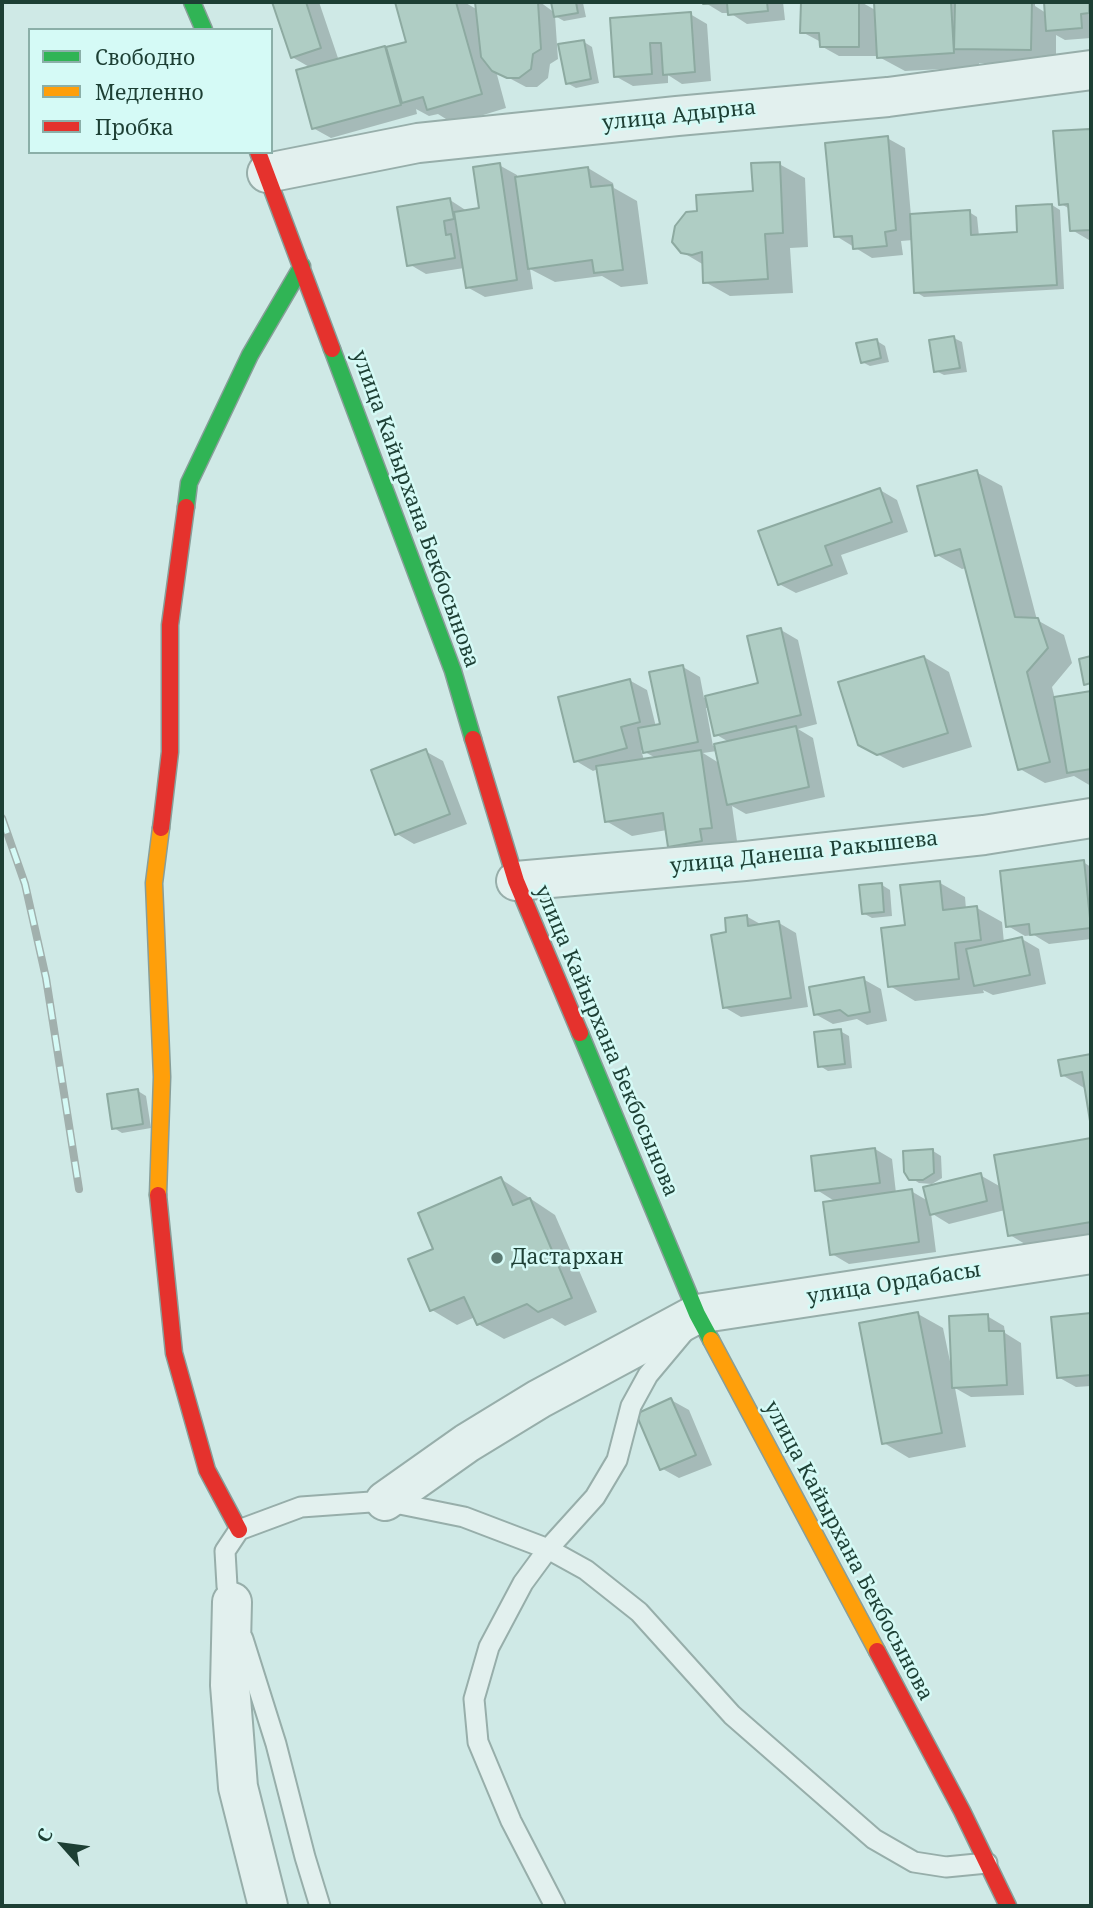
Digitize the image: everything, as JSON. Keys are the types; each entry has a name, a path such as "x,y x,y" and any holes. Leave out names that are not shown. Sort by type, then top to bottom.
{"street":[{"path":"192,2 203,28"},
{"name":"улица Адырна","path":"263,162 677,116 888,97 1091,70"},
{"name":"улица Кайырхана Бекбосынова","path":"263,162 453,671 516,881 697,1314 962,1811 1008,1906"},
{"path":"239,1530 207,1470 174,1353 158,1203 162,1077 154,883 170,752 170,625 189,483 250,355 302,266"},
{"name":"улица Данеша Ракышева","path":"516,881 746,861 957,838 1091,818"},
{"name":"улица Ордабасы","path":"385,1501 467,1443 539,1399 697,1314 1091,1254"},
{"path":"232,1602 230,1685 238,1787 268,1906"}],"lane":[{"path":"555,1906 511,1821 478,1742 474,1699 489,1647 523,1583 548,1549 595,1497 617,1460 631,1406 648,1375 697,1314"},
{"path":"320,1906 304,1857 276,1744 227,1586 225,1551 239,1530 301,1507 385,1501 464,1517 548,1549 586,1570 639,1612 732,1715 874,1839 915,1862 946,1867 987,1863"}],"building":[{"path":"272,2 306,2 321,48 291,58"},
{"path":"395,2 456,2 482,94 427,110 423,97 402,103 386,47 406,42"},
{"path":"475,2 538,2 541,49 533,54 531,69 519,78 507,78 492,71 481,57"},
{"path":"551,2 576,2 578,13 554,17"},
{"path":"703,2 767,2 768,11 728,15 727,3"},
{"path":"801,2 859,2 859,47 820,47 819,33 800,33"},
{"path":"874,2 951,2 954,53 877,58"},
{"path":"955,2 1032,2 1031,50 954,49"},
{"path":"1044,2 1089,2 1089,13 1081,14 1082,28 1046,31"},
{"path":"691,12 695,72 663,75 661,43 650,43 652,74 614,77 610,18"},
{"path":"584,40 591,79 566,84 558,44"},
{"path":"385,46 401,105 312,129 296,70"},
{"path":"1090,129 1091,230 1070,231 1068,204 1059,205 1053,131"},
{"path":"888,136 896,230 885,232 887,246 853,249 852,236 834,237 825,143"},
{"path":"780,162 783,233 765,234 768,279 703,283 702,252 692,255 681,253 672,242 675,226 686,212 697,211 696,195 753,191 751,163"},
{"path":"500,163 517,280 466,288 454,212 479,208 473,167"},
{"path":"588,167 591,187 612,185 623,270 594,273 592,260 528,269 515,177"},
{"path":"450,198 454,219 444,221 446,235 451,234 455,258 407,266 397,207"},
{"path":"1052,204 1057,285 914,293 910,214 970,210 971,235 1017,232 1016,206"},
{"path":"954,336 960,368 934,372 929,340"},
{"path":"877,339 881,358 861,363 856,343"},
{"path":"977,470 1015,617 1038,618 1048,648 1027,672 1050,762 1018,770 960,549 935,556 917,486"},
{"path":"880,488 892,522 825,546 832,565 778,585 758,531"},
{"path":"781,628 801,715 714,736 705,696 758,683 747,636"},
{"path":"924,656 948,733 877,755 858,745 838,682"},
{"path":"1091,656 1091,683 1084,685 1079,659"},
{"path":"683,665 698,742 643,753 638,728 660,724 649,672"},
{"path":"630,679 640,722 621,727 627,748 574,762 558,697"},
{"path":"1091,691 1091,769 1067,773 1054,697"},
{"path":"796,726 809,787 727,805 714,744"},
{"path":"426,749 450,814 395,835 371,770"},
{"path":"701,750 712,828 700,829 702,841 668,847 663,813 605,822 596,766"},
{"path":"1084,860 1091,928 1030,935 1029,924 1006,927 1000,871"},
{"path":"940,881 943,910 977,906 981,940 955,943 959,979 888,987 881,928 905,925 900,885"},
{"path":"882,883 884,912 862,914 859,885"},
{"path":"747,915 748,926 779,921 791,998 723,1008 711,935 726,932 725,918"},
{"path":"1022,937 1030,975 974,986 966,949"},
{"path":"864,977 870,1012 848,1016 840,1010 814,1015 809,987"},
{"path":"841,1029 845,1064 818,1067 814,1032"},
{"path":"1091,1054 1091,1127 1082,1072 1061,1076 1058,1060"},
{"path":"138,1089 143,1124 112,1129 107,1094"},
{"path":"1091,1138 1091,1222 1008,1236 994,1155"},
{"path":"875,1148 880,1183 815,1191 811,1156"},
{"path":"933,1149 934,1173 923,1180 909,1180 904,1172 903,1151"},
{"path":"981,1173 987,1201 930,1215 923,1187"},
{"path":"501,1177 513,1205 530,1198 572,1298 538,1312 527,1304 477,1325 464,1297 430,1311 408,1259 433,1249 418,1213"},
{"path":"912,1189 919,1242 830,1255 823,1202"},
{"path":"918,1312 942,1433 882,1444 859,1323"},
{"path":"1091,1313 1091,1375 1057,1378 1051,1317"},
{"path":"988,1314 989,1331 1004,1331 1007,1385 952,1388 949,1316"},
{"path":"671,1398 696,1455 660,1470 636,1414"}],"railway":[{"path":"2,818 25,884 46,978 79,1189"}],"traffic: fast":[{"path":"192,2 203,28"},
{"path":"186,507 189,483 250,355 302,266"},
{"path":"332,349 453,671 473,739"},
{"path":"580,1033 697,1314 711,1340"}],"traffic: slow":[{"path":"158,1195 162,1077 154,883 161,828"},
{"path":"711,1340 877,1651"}],"traffic: jam":[{"path":"259,154 332,349"},
{"path":"161,828 170,752 170,625 186,507"},
{"path":"473,739 516,881 580,1033"},
{"path":"158,1195 174,1353 207,1470 239,1530"},
{"path":"877,1651 962,1811 1008,1906"}],"place":[{"name":"Дастархан","path":"497,1258"}]}
